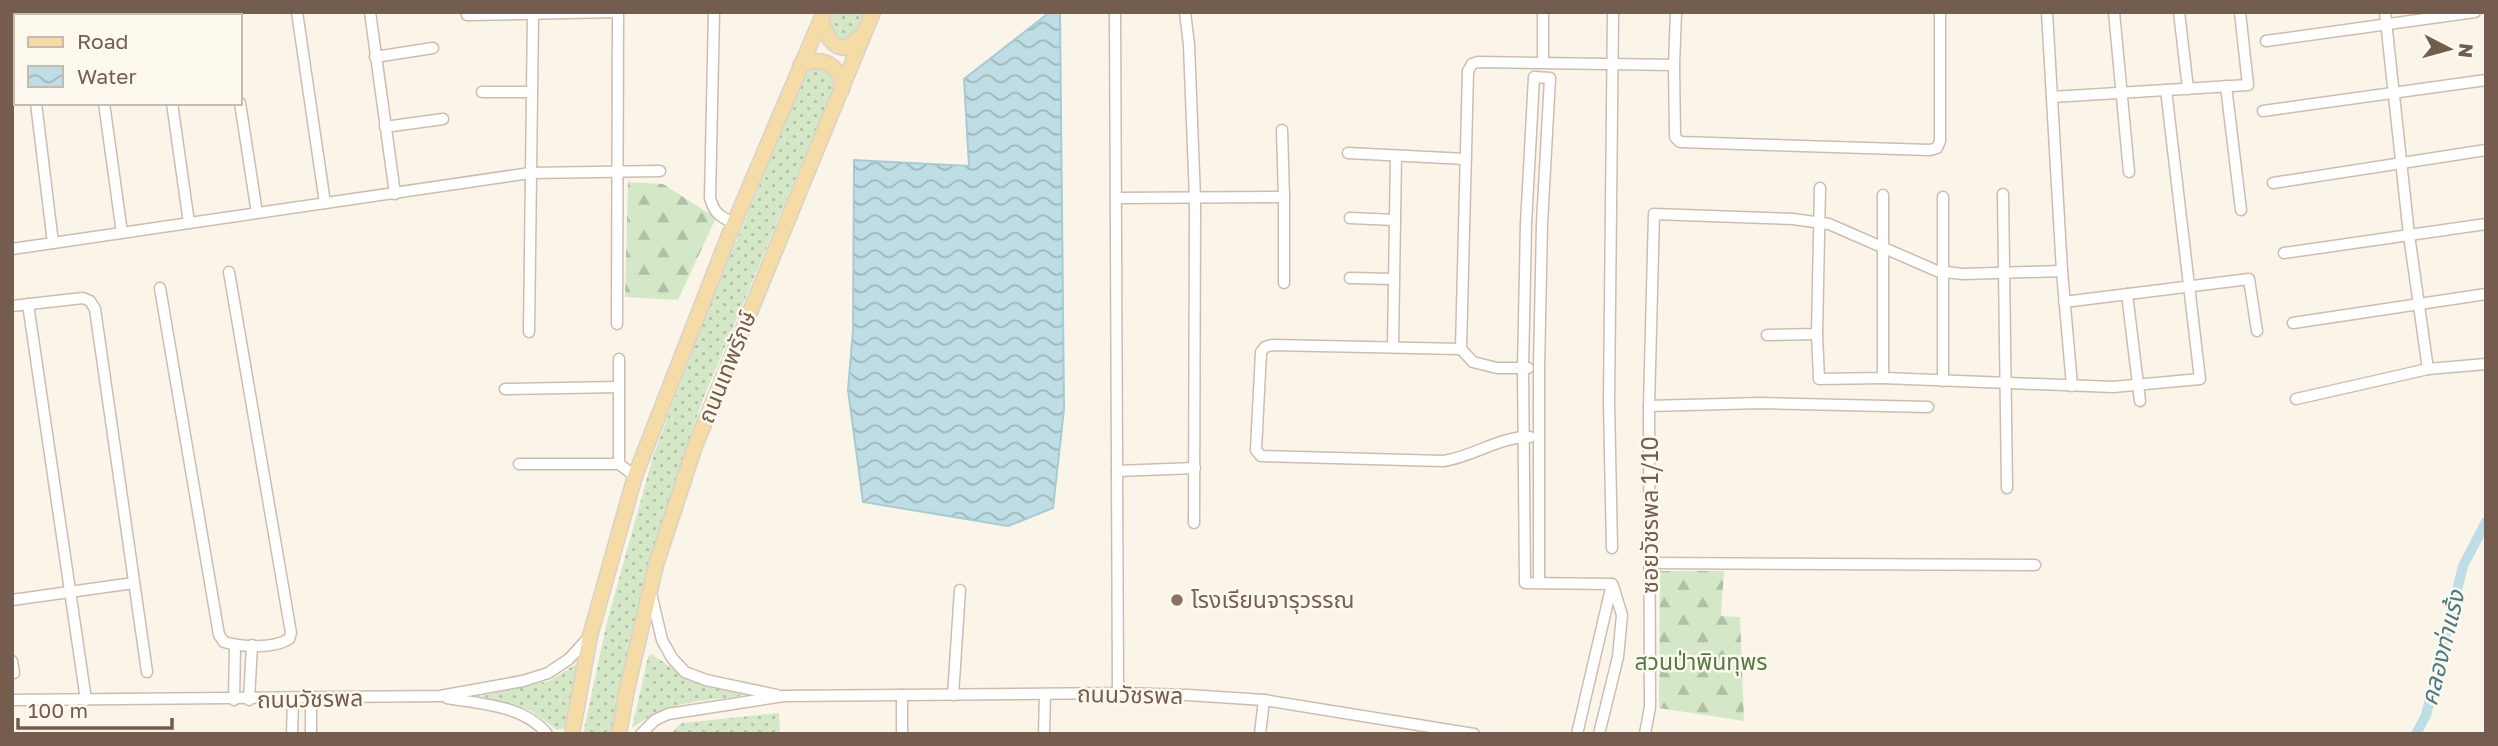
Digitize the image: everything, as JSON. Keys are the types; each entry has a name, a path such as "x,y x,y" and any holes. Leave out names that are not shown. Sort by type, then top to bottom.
{"main road":[{"name":"ถนนเทพรักษ์","path":"619,734 656,565 695,446 873,12"},
{"name":"ถนนเทพรักษ์","path":"572,734 590,636 635,476 734,223 822,15"},
{"path":"822,15 826,35 840,48 855,44 866,32"},
{"path":"800,66 808,62 831,64 838,70 842,91"}],"street":[{"path":"226,14 232,12"},
{"path":"297,12 325,203"},
{"path":"370,12 395,194"},
{"path":"467,15 615,12 618,15 617,324"},
{"path":"714,12 710,198 713,211 734,223"},
{"path":"1115,12 1118,693"},
{"path":"1185,12 1189,45 1195,199 1194,523"},
{"path":"1543,12 1543,61"},
{"path":"1612,548 1609,402 1613,12"},
{"path":"1676,12 1675,137 1680,142 1930,150 1937,148 1940,141 1940,12"},
{"path":"2047,12 2064,302 2072,386"},
{"path":"2114,12 2129,172"},
{"path":"2179,12 2188,89"},
{"path":"2052,97 2248,85 2240,12"},
{"path":"2266,41 2386,18 2475,12"},
{"path":"529,332 533,14"},
{"path":"2386,18 2409,235 2428,369"},
{"path":"375,57 433,48"},
{"path":"1539,368 1497,368 1473,362 1461,349 1468,71 1472,64 1478,62 1674,65"},
{"path":"1539,583 1542,224 1550,78 1534,77 1525,223 1525,583 1612,584"},
{"path":"2263,111 2486,80"},
{"path":"2227,86 2241,210"},
{"path":"1820,188 1817,334 1819,379 1883,378 2072,386 2200,379 2166,90"},
{"path":"482,92 532,92"},
{"path":"36,105 54,243"},
{"path":"104,105 122,233"},
{"path":"172,105 189,223"},
{"path":"240,105 257,213"},
{"path":"385,127 443,118"},
{"path":"1282,130 1284,283"},
{"path":"2273,183 2486,150"},
{"path":"1349,153 1466,159"},
{"path":"1393,346 1396,156"},
{"path":"12,249 530,173 660,172"},
{"path":"2003,194 2007,488"},
{"path":"1883,378 1884,195"},
{"path":"1116,198 1284,197"},
{"path":"1943,197 1943,381"},
{"name":"ซอยวัชรพล 1/10","path":"1645,734 1650,708 1649,406 1654,214 1793,219 1820,223"},
{"path":"1350,218 1395,220"},
{"path":"1525,223 1542,224"},
{"path":"1820,223 1829,224 1937,271 1963,274 2062,271"},
{"path":"2284,253 2486,224"},
{"path":"160,288 219,635 224,642 235,645 280,644 289,639 291,633 229,272"},
{"path":"1350,278 1394,279"},
{"path":"2064,302 2249,279 2257,331"},
{"path":"2127,294 2140,401"},
{"path":"2293,323 2486,294"},
{"path":"12,306 83,298 90,301 95,309 146,672"},
{"path":"28,304 86,700"},
{"path":"1767,335 1817,334"},
{"path":"1461,349 1393,346 1265,347 1261,352 1256,450 1258,454 1443,461 1495,443 1524,437 1540,437"},
{"path":"619,359 619,464"},
{"path":"2296,399 2428,369 2486,364"},
{"path":"505,389 619,387"},
{"path":"1649,406 1761,404 1928,407"},
{"path":"519,464 619,464 635,476"},
{"path":"1117,471 1195,468"},
{"path":"1650,563 2035,565"},
{"path":"12,600 134,583"},
{"path":"1577,734 1612,584"},
{"path":"1599,734 1618,657 1622,615 1612,584"},
{"path":"953,695 960,590"},
{"name":"ถนนวัชรพล","path":"651,591 662,640 672,658 685,672 706,681 783,696"},
{"name":"ถนนวัชรพล","path":"12,700 249,700 440,696 523,681 548,673 569,659 590,636"},
{"path":"234,700 235,645"},
{"path":"249,700 252,645"},
{"path":"12,661 14,673"},
{"name":"ถนนวัชรพล","path":"640,734 655,720 668,714 783,696 1118,693 1264,700 1404,721 1424,729 1474,734"},
{"path":"1044,734 1045,694"},
{"path":"902,695 902,734"},
{"name":"ถนนวัชรพล","path":"440,696 513,710 540,726 547,734"},
{"path":"292,699 292,734"},
{"path":"311,699 311,734"},
{"path":"1260,734 1264,700"},
{"path":"1403,734 1404,721"}],"green space":[{"path":"833,12 865,12 854,35 842,42 837,40 829,24"},
{"path":"814,65 831,70 835,84 704,397 652,564 630,648 612,734 583,734 606,626 653,456 714,295 807,70"},
{"path":"628,182 663,184 716,218 678,300 625,297"},
{"name":"สวนป่าพินทุพร","path":"1660,571 1724,571 1721,616 1740,617 1744,721 1659,708"},
{"path":"651,654 689,679 744,694 672,707 632,728 648,657"},
{"path":"578,663 565,728 557,730 530,710 481,696 549,681"},
{"path":"779,713 780,734 669,734 682,723"}],"water":[{"path":"1050,12 1060,12 1064,409 1053,508 1008,526 863,502 848,390 853,330 854,160 969,166 964,79"}],"waterway":[{"name":"คลองท่าแร้ง","path":"2416,734 2426,715 2463,566 2486,522"}],"place":[{"name":"โรงเรียนจารุวรรณ","path":"1177,600"}]}
